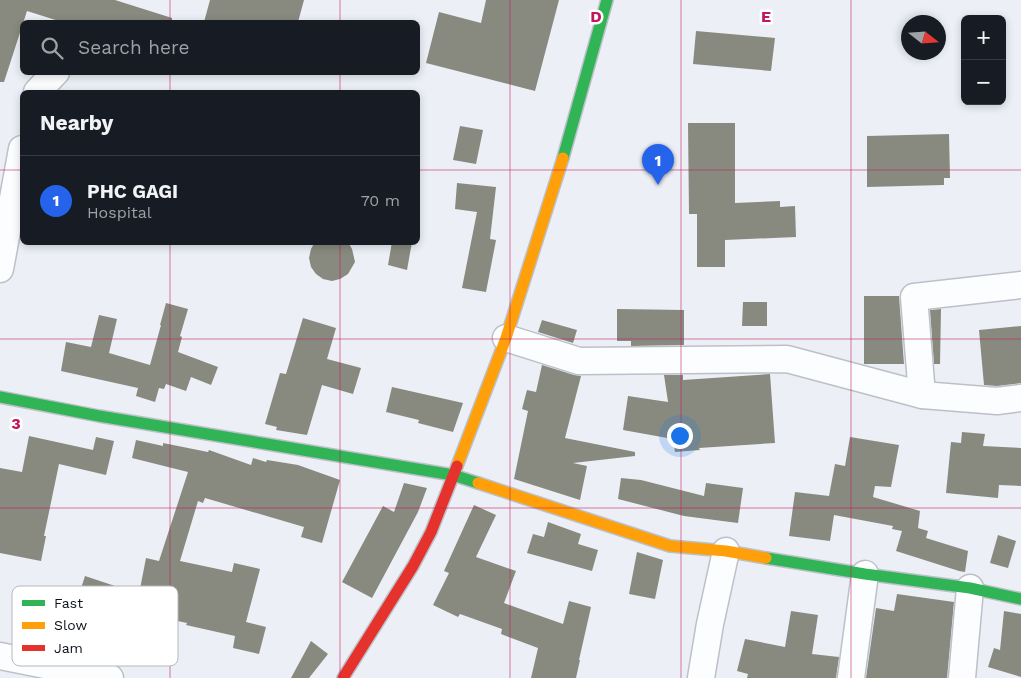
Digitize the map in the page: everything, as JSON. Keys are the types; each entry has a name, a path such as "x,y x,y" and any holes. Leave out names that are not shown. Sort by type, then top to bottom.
{"street":[{"path":"343,678 408,574 431,532 506,338 556,182 607,0"},
{"path":"39,90 53,75"},
{"path":"0,269 20,160"},
{"path":"922,395 914,297 1021,285"},
{"path":"506,338 579,361 787,359 922,395 997,401 1021,398"},
{"path":"0,397 99,416 453,475 670,546 726,551 865,574 970,588 1021,598"},
{"path":"701,678 710,624 726,551"},
{"path":"851,678 865,574"},
{"path":"962,678 970,588"},
{"path":"50,666 110,678"}],"building":[{"path":"0,0 115,0 172,18 172,20 56,20 27,11 24,20 20,20 20,33 4,82 0,82"},
{"path":"210,0 304,0 299,20 205,20"},
{"path":"486,0 559,0 535,91 426,63 439,12 481,23"},
{"path":"696,31 775,38 771,71 693,64"},
{"path":"688,123 735,123 735,203 780,201 780,207 795,206 796,237 725,240 725,267 697,267 697,214 689,214"},
{"path":"460,126 483,130 476,164 453,160"},
{"path":"949,134 950,178 944,178 944,185 867,187 867,136"},
{"path":"457,183 496,187 490,239 496,240 486,292 462,288 477,212 455,209"},
{"path":"313,245 350,245 355,262 348,274 340,279 332,281 323,279 311,267 309,258"},
{"path":"391,245 411,245 407,270 388,265"},
{"path":"864,296 899,296 904,364 864,364"},
{"path":"743,302 767,302 767,326 742,326"},
{"path":"166,303 188,309 180,336 182,337 178,352 218,367 211,385 191,377 186,391 166,384 164,389 159,388 155,402 136,396 138,388 61,371 66,342 91,347 99,315 117,319 109,353 150,365"},
{"path":"617,309 684,310 684,345 631,346 631,341 617,341"},
{"path":"941,309 940,364 934,364 930,310"},
{"path":"303,318 336,328 327,359 361,368 353,394 322,385 307,435 276,430 277,427 265,424 280,373 286,374"},
{"path":"542,320 577,330 573,343 538,332"},
{"path":"1021,326 1021,383 997,386 984,385 979,330"},
{"path":"542,365 581,376 565,438 635,452 635,456 573,463 587,466 580,500 514,479 528,411 522,409 527,390 536,392"},
{"path":"770,374 775,443 699,448 700,450 675,452 673,439 623,430 628,396 668,402 664,375 683,375 683,380"},
{"path":"392,387 463,403 453,432 418,423 419,420 386,412"},
{"path":"962,432 985,434 983,446 1021,448 1021,486 999,485 998,498 946,493 951,442 961,443"},
{"path":"29,436 93,450 96,437 114,441 106,475 59,464 44,536 46,536 41,561 0,553 0,468 22,472"},
{"path":"850,437 899,445 891,487 875,486 873,497 920,511 918,528 928,531 926,538 968,551 965,572 896,551 902,531 892,529 893,526 834,515 830,541 789,536 795,492 829,496 835,464 845,466"},
{"path":"136,440 163,446 163,443 208,452 209,450 251,465 253,458 266,462 267,460 298,465 340,480 322,543 301,537 304,527 205,498 203,503 198,501 180,561 232,572 234,563 260,569 246,622 266,627 259,654 233,648 235,636 186,625 187,623 178,621 178,586 141,586 146,558 159,561 188,472 132,458"},
{"path":"621,478 641,480 704,496 706,483 743,488 738,523 684,516 618,499"},
{"path":"404,483 427,488 418,512 372,598 342,582 383,506 394,512"},
{"path":"474,505 496,515 476,557 516,571 504,603 563,624 569,601 591,607 576,678 531,678 538,648 501,634 502,629 460,614 458,617 433,605 449,573 444,571"},
{"path":"548,522 581,534 578,544 598,550 592,571 527,553 533,534 544,537"},
{"path":"998,535 1016,541 1008,568 990,563"},
{"path":"637,552 663,560 655,599 629,594"},
{"path":"85,576 115,586 82,586"},
{"path":"897,594 954,602 947,678 866,678 876,608 894,611"},
{"path":"791,611 818,615 812,654 839,657 836,678 747,678 748,674 737,671 745,639 785,647"},
{"path":"1004,611 1021,614 1021,677 988,667 994,648 1000,650"},
{"path":"311,641 328,654 309,678 291,678"}],"traffic: fast":[{"path":"563,158 607,0"},
{"path":"0,397 99,416 453,475 478,483"},
{"path":"766,558 970,588 1021,599"}],"traffic: slow":[{"path":"457,466 506,338 563,158"},
{"path":"478,483 670,546 726,551 766,558"}],"traffic: jam":[{"path":"343,678 413,566 431,532 457,466"}],"place":[{"name":"PHC GAGI","path":"658,185"}]}
